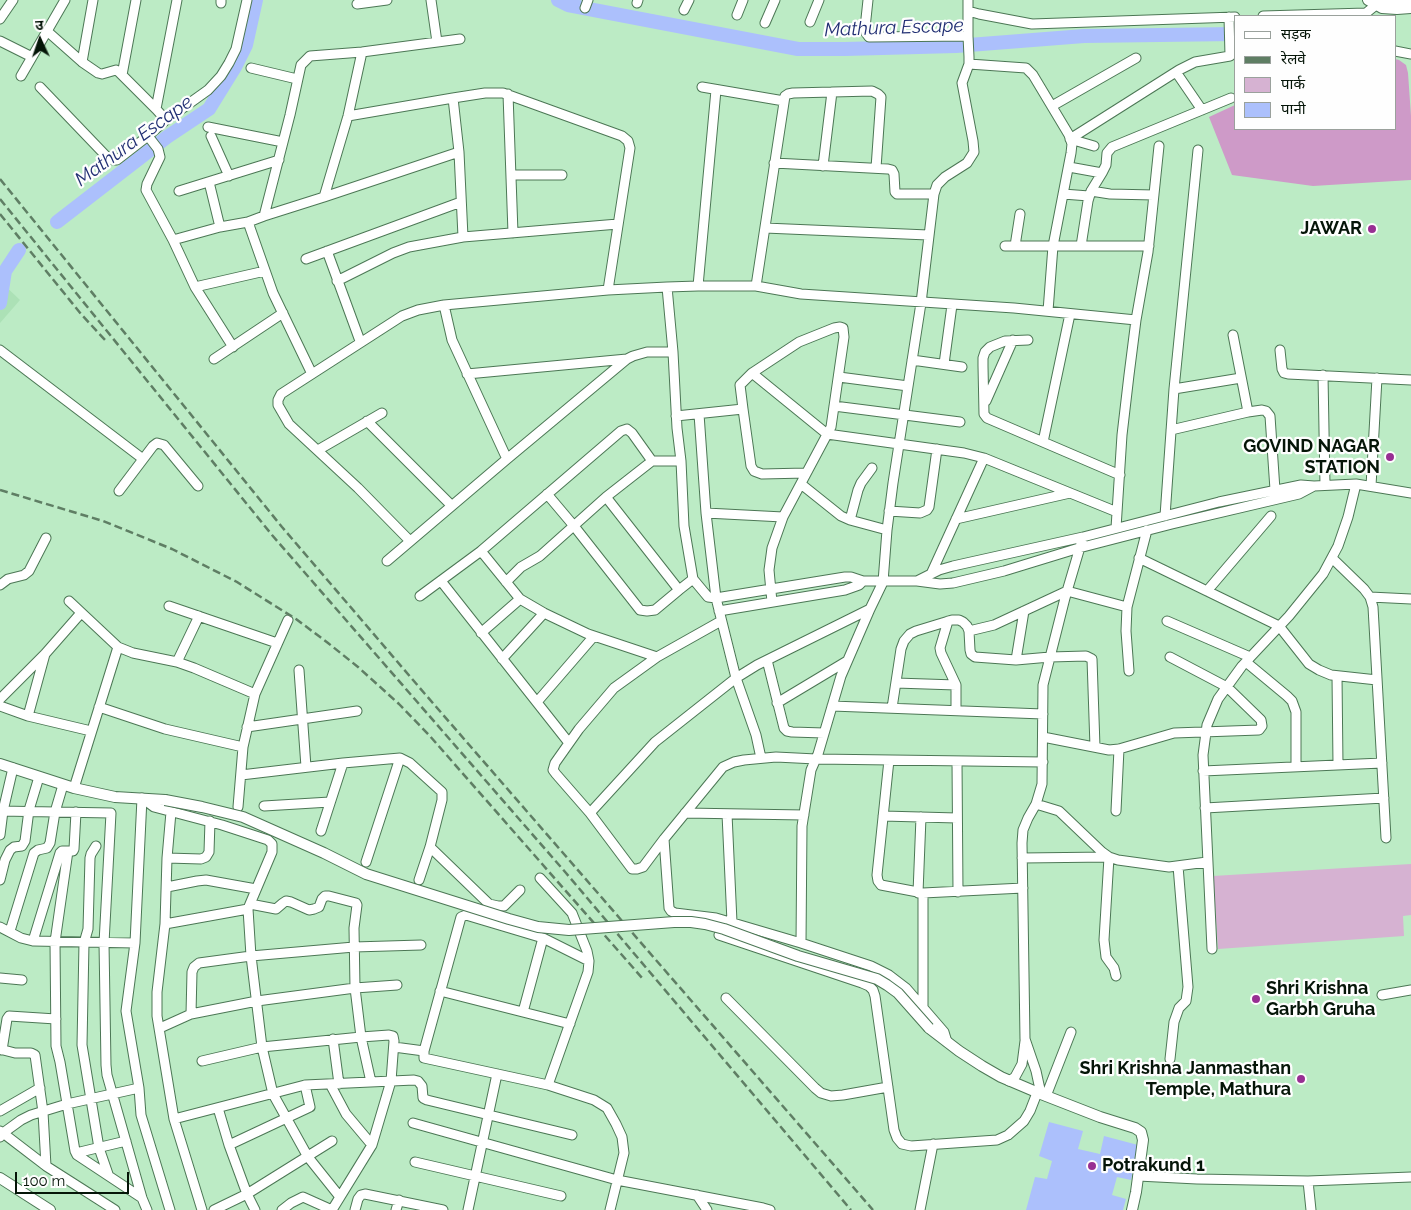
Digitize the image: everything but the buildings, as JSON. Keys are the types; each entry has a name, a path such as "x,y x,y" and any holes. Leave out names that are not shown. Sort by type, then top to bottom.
{"street":[{"path":"0,19 13,0"},
{"path":"21,76 66,0"},
{"path":"82,62 93,0"},
{"path":"122,74 136,0"},
{"path":"156,110 177,0"},
{"path":"40,87 108,158 117,160 150,138 166,120 208,90 221,76 236,49 247,0"},
{"path":"357,4 385,0"},
{"path":"432,0 437,42"},
{"path":"684,10 689,0"},
{"path":"737,15 743,0"},
{"path":"766,23 775,0"},
{"path":"810,22 819,0"},
{"path":"868,0 865,28 869,37 968,38"},
{"path":"801,943 802,826 811,770 841,676 883,582 889,510 912,360 934,194 937,185 945,177 967,163 974,152 962,83 969,60 968,0"},
{"path":"1376,1 1411,1"},
{"path":"1376,1 1382,8 1411,8"},
{"path":"1297,15 1366,13 1376,1"},
{"path":"968,11 1032,24 1232,17 1230,56 1195,62 1070,139"},
{"path":"47,31 82,62 102,74 116,70 122,74 166,120"},
{"path":"264,216 301,65 310,56 362,52 460,39"},
{"path":"0,41 32,57"},
{"path":"1396,51 1411,54"},
{"path":"324,197 348,116 362,52"},
{"path":"1052,106 1136,58"},
{"path":"969,60 1026,68 1033,75 1052,106 1072,144 1053,246 1048,311"},
{"path":"251,68 297,79"},
{"path":"1176,72 1202,110"},
{"path":"702,87 784,101"},
{"path":"698,286 716,90"},
{"path":"756,286 785,96 788,94 872,91 878,94 881,97 876,168"},
{"path":"823,166 832,92"},
{"path":"348,116 485,93 503,93 622,136 628,141 630,148 608,290"},
{"path":"508,94 513,233"},
{"path":"453,98 460,152 463,238"},
{"path":"1081,246 1090,194 1106,165 1107,153 1112,148 1231,98"},
{"path":"229,176 209,132 283,142"},
{"path":"150,138 158,149 160,157 146,190 195,286 233,346"},
{"path":"1070,139 1094,146"},
{"path":"1116,528 1125,409 1136,320 1149,246 1159,146"},
{"path":"1165,516 1174,389 1198,150"},
{"path":"173,240 220,227 248,222 460,152"},
{"path":"179,192 279,160"},
{"path":"774,163 892,170 895,192 897,194 934,194"},
{"path":"1068,167 1102,173"},
{"path":"511,175 562,175"},
{"path":"209,182 220,227"},
{"path":"1063,194 1154,195"},
{"path":"306,259 462,202"},
{"path":"1015,246 1020,214"},
{"path":"248,222 273,292 312,374"},
{"path":"337,281 409,246 463,238 618,224"},
{"path":"765,228 928,235"},
{"path":"1005,246 1149,246"},
{"path":"327,251 360,342"},
{"path":"195,286 265,271"},
{"path":"410,541 358,488 289,424 278,405 278,400 281,394 360,342 402,316 418,310 444,305 608,290 698,286 756,286 801,294 1014,308 1136,320"},
{"path":"667,287 681,461 684,526 693,579 708,597 716,598 845,577 863,581 953,583 1004,571 1147,530 1299,494 1314,486"},
{"path":"444,305 452,340 506,459"},
{"path":"944,364 952,305"},
{"path":"214,359 283,313"},
{"path":"1042,442 1070,314"},
{"path":"772,602 769,570 772,548 783,517 831,427 844,337 843,328 840,327 798,342 752,373 740,385 751,466 754,471 762,474 806,473"},
{"path":"1233,335 1248,412"},
{"path":"984,405 1013,340"},
{"path":"1028,340 1004,341 990,347 985,352 983,366 984,414 986,418 1120,475"},
{"path":"0,350 143,459"},
{"path":"1280,350 1284,372 1411,380"},
{"path":"387,561 451,505 627,359 647,352 673,352"},
{"path":"467,374 627,359"},
{"path":"912,360 962,367"},
{"path":"752,373 827,434 984,458 1117,512"},
{"path":"1324,375 1325,485"},
{"path":"839,377 908,386"},
{"path":"1174,389 1242,378"},
{"path":"1371,486 1377,378"},
{"path":"834,406 960,422"},
{"path":"676,416 743,409"},
{"path":"1171,430 1248,412 1262,410 1266,412 1270,416 1275,490"},
{"path":"318,450 382,413"},
{"path":"699,414 706,513 716,598 736,678 756,735 761,758"},
{"path":"368,422 451,505"},
{"path":"420,596 481,551 620,431 627,430 632,433 652,461"},
{"path":"119,491 157,443 164,444 198,486"},
{"path":"889,510 924,513 927,510 929,507 936,450"},
{"path":"931,574 984,458"},
{"path":"506,582 521,567 540,556 606,497 652,461 681,461"},
{"path":"850,520 858,490 872,468"},
{"path":"801,484 841,516 887,530"},
{"path":"917,582 939,570 953,566 1083,537 1301,484 1314,486 1356,484 1411,493"},
{"path":"1212,948 1203,771 1206,724 1218,699 1248,659 1323,574 1341,539 1356,484"},
{"path":"956,519 1071,493"},
{"path":"547,494 640,610 655,610 693,579"},
{"path":"606,497 679,590"},
{"path":"706,513 783,517"},
{"path":"1207,591 1271,516"},
{"path":"1129,671 1126,631 1127,606 1147,530"},
{"path":"1009,1081 1015,1077 1022,1064 1025,1039 1022,888 1023,830 1036,804 1042,784 1044,762 1043,685 1083,537"},
{"path":"0,585 8,579 24,575 29,571 46,538"},
{"path":"481,551 520,598 544,613 594,636 657,657"},
{"path":"1140,558 1279,626 1309,664 1319,670 1331,675 1377,680"},
{"path":"1332,558 1364,589 1370,597 1373,607 1386,838"},
{"path":"441,581 569,743"},
{"path":"863,581 859,585 845,590 772,602 720,616 614,688 579,728 553,770 590,813 632,868 643,867 723,767 734,762 776,757 1044,762"},
{"path":"969,631 994,625 1067,591 1127,606"},
{"path":"1370,597 1411,599"},
{"path":"482,633 520,598"},
{"path":"69,601 118,647 133,653 177,662 255,694"},
{"path":"169,606 277,642"},
{"path":"590,813 655,742 736,678 767,660 870,609"},
{"path":"1016,660 1024,611"},
{"path":"0,699 45,654 81,613"},
{"path":"502,659 544,613"},
{"path":"177,662 199,616"},
{"path":"238,808 246,727 255,694 288,620"},
{"path":"892,708 901,649 910,634 916,630 948,621 959,620 963,622 969,631 970,650 975,658 1016,660 1086,656 1092,659 1095,747"},
{"path":"948,621 941,643 941,653 956,684 956,710"},
{"path":"1167,621 1248,659 1288,696 1296,712 1296,767"},
{"path":"537,702 594,636"},
{"path":"74,788 118,647"},
{"path":"28,716 45,654"},
{"path":"1043,737 1109,750 1120,749 1174,733 1260,730 1262,726 1261,720 1227,687 1170,657"},
{"path":"767,660 782,723 787,731 824,733"},
{"path":"777,703 847,661"},
{"path":"299,670 306,767"},
{"path":"1337,676 1338,765"},
{"path":"896,683 956,684"},
{"path":"0,706 28,716 91,731"},
{"path":"832,706 1043,714"},
{"path":"99,707 165,729 243,747"},
{"path":"246,727 357,711"},
{"path":"1116,811 1120,749"},
{"path":"241,774 400,758 410,762 442,792 442,800 430,847 419,880"},
{"path":"366,862 400,758"},
{"path":"889,760 877,875 881,885 920,893 1022,888"},
{"path":"957,761 958,892"},
{"path":"321,831 344,763"},
{"path":"1203,771 1382,763"},
{"path":"0,764 63,785 115,797 165,800 243,816 366,874 538,927 569,930 657,923 691,922 705,924 798,956 877,979 898,993 929,1028 958,1051 982,1066 1009,1081 1100,1117 1135,1128 1140,1132 1143,1140 1132,1210"},
{"path":"0,835 2,811 13,768"},
{"path":"0,880 2,859 10,850 24,844 29,810 39,776"},
{"path":"10,931 34,852 49,846 55,812 63,785"},
{"path":"115,797 111,812 104,943 106,1065 107,1075 147,1210"},
{"path":"142,798 154,807 210,821 268,840 272,844 272,852 249,907 251,956 262,1047 273,1094 308,1157 340,1197"},
{"path":"142,798 135,942 126,1011 139,1088 141,1115 170,1210"},
{"path":"1205,808 1384,798"},
{"path":"264,806 330,802"},
{"path":"1036,804 1059,811 1109,857 1158,866 1178,866 1207,862"},
{"path":"2,811 111,812"},
{"path":"33,941 60,852 73,851 74,849 76,812"},
{"path":"171,812 165,924 157,992 157,1016 174,1119 202,1210"},
{"path":"685,813 804,815"},
{"path":"727,814 732,922"},
{"path":"883,816 957,818"},
{"path":"921,817 920,893 924,1008"},
{"path":"168,858 201,859 206,856 209,852 210,821"},
{"path":"664,839 671,911 732,922 880,969 906,988 944,1032 947,1042"},
{"path":"96,846 90,858 88,929 84,943 82,1045 100,1148 108,1174"},
{"path":"430,847 489,904 504,906 520,890"},
{"path":"68,851 55,942 56,1046 76,1153 142,1198"},
{"path":"1022,858 1109,857"},
{"path":"1109,857 1104,940 1106,957 1114,968 1116,976"},
{"path":"1170,1059 1174,1022 1179,1008 1186,1001 1188,987 1178,866"},
{"path":"540,878 572,913 588,951 589,961 588,972 548,1085"},
{"path":"167,887 206,880 256,889"},
{"path":"165,924 249,907 276,908 286,901 308,910 314,910 319,907 325,896 354,901 357,905 354,920 355,988 361,1037 371,1082"},
{"path":"589,961 543,938 466,915 461,917 424,1051 424,1058 548,1085 594,1100 607,1108 622,1137 624,1153 610,1210"},
{"path":"0,927 21,938 33,941 135,942"},
{"path":"719,935 869,986 873,990 894,1130 902,1144 911,1146 997,1140 1008,1135 1024,1121 1042,1094 1071,1032"},
{"path":"523,1012 543,938"},
{"path":"191,1014 192,972 199,963 251,956 354,947 421,945"},
{"path":"0,978 22,980"},
{"path":"160,1028 191,1014 257,1001 355,988 397,985"},
{"path":"1382,995 1411,990"},
{"path":"440,991 570,1024"},
{"path":"726,998 821,1093 831,1096 843,1095 888,1087"},
{"path":"46,1166 40,1088 33,1054 15,1053 1,1049 9,1016 56,1019"},
{"path":"202,1061 262,1047 389,1034 393,1036 391,1081 372,1145 332,1210 303,1197 291,1202 282,1210"},
{"path":"334,1039 334,1084 346,1114 372,1145"},
{"path":"1025,1039 1042,1094"},
{"path":"394,1047 424,1051"},
{"path":"468,1210 497,1074"},
{"path":"174,1119 305,1086 414,1080 418,1081 422,1086 423,1098 427,1100 572,1135"},
{"path":"229,1145 310,1107 305,1086"},
{"path":"0,1111 40,1088"},
{"path":"115,1210 46,1166 1,1134 21,1120 42,1112 67,1104 92,1100 139,1088"},
{"path":"218,1108 229,1145 255,1210"},
{"path":"412,1123 701,1205 770,1210"},
{"path":"76,1153 126,1141"},
{"path":"214,1210 247,1194 332,1141"},
{"path":"920,1210 933,1144"},
{"path":"415,1162 561,1196"},
{"path":"1138,1176 1308,1181 1411,1177"},
{"path":"0,1178 50,1210"},
{"path":"1308,1181 1311,1210"},
{"path":"355,1210 358,1199 361,1195 365,1194 440,1210"},
{"path":"396,1210 398,1200"}],"shaded area":[{"path":"1396,59 1399,60 1406,65 1408,73 1411,116 1411,180 1313,186 1232,175 1209,117 1234,105 1234,130 1396,130"},
{"path":"0,281 20,300 0,323"}],"green space":[{"path":"1411,864 1411,915 1403,916 1404,936 1218,949 1213,876"}],"water":[{"name":"Potrakund 1","path":"1049,1122 1083,1131 1078,1149 1100,1154 1104,1136 1138,1145 1131,1180 1117,1177 1112,1195 1126,1199 1123,1210 1026,1210 1035,1177 1047,1179 1052,1161 1039,1156"}],"waterway":[{"name":"Mathura Escape","path":"57,222 167,137 209,109 246,45 256,0"},
{"name":"Mathura Escape","path":"558,0 568,5 798,49 956,46 1084,36 1234,34"},
{"name":"Mathura Escape","path":"0,303 5,271 19,250"}],"railway":[{"path":"0,179 282,527 873,1210"},
{"path":"0,199 272,535 566,873 851,1210"},
{"path":"0,214 81,314 105,340"},
{"path":"0,490 103,521 172,549 237,582 296,619 328,643 399,704 429,735 643,979"}],"place":[{"name":"JAWAR","path":"1372,229"},
{"name":"GOVIND NAGAR STATION","path":"1390,457"},
{"name":"Shri Krishna Garbh Gruha","path":"1256,999"},
{"name":"Shri Krishna Janmasthan Temple, Mathura","path":"1301,1079"},
{"name":"Potrakund 1","path":"1092,1166"}]}
